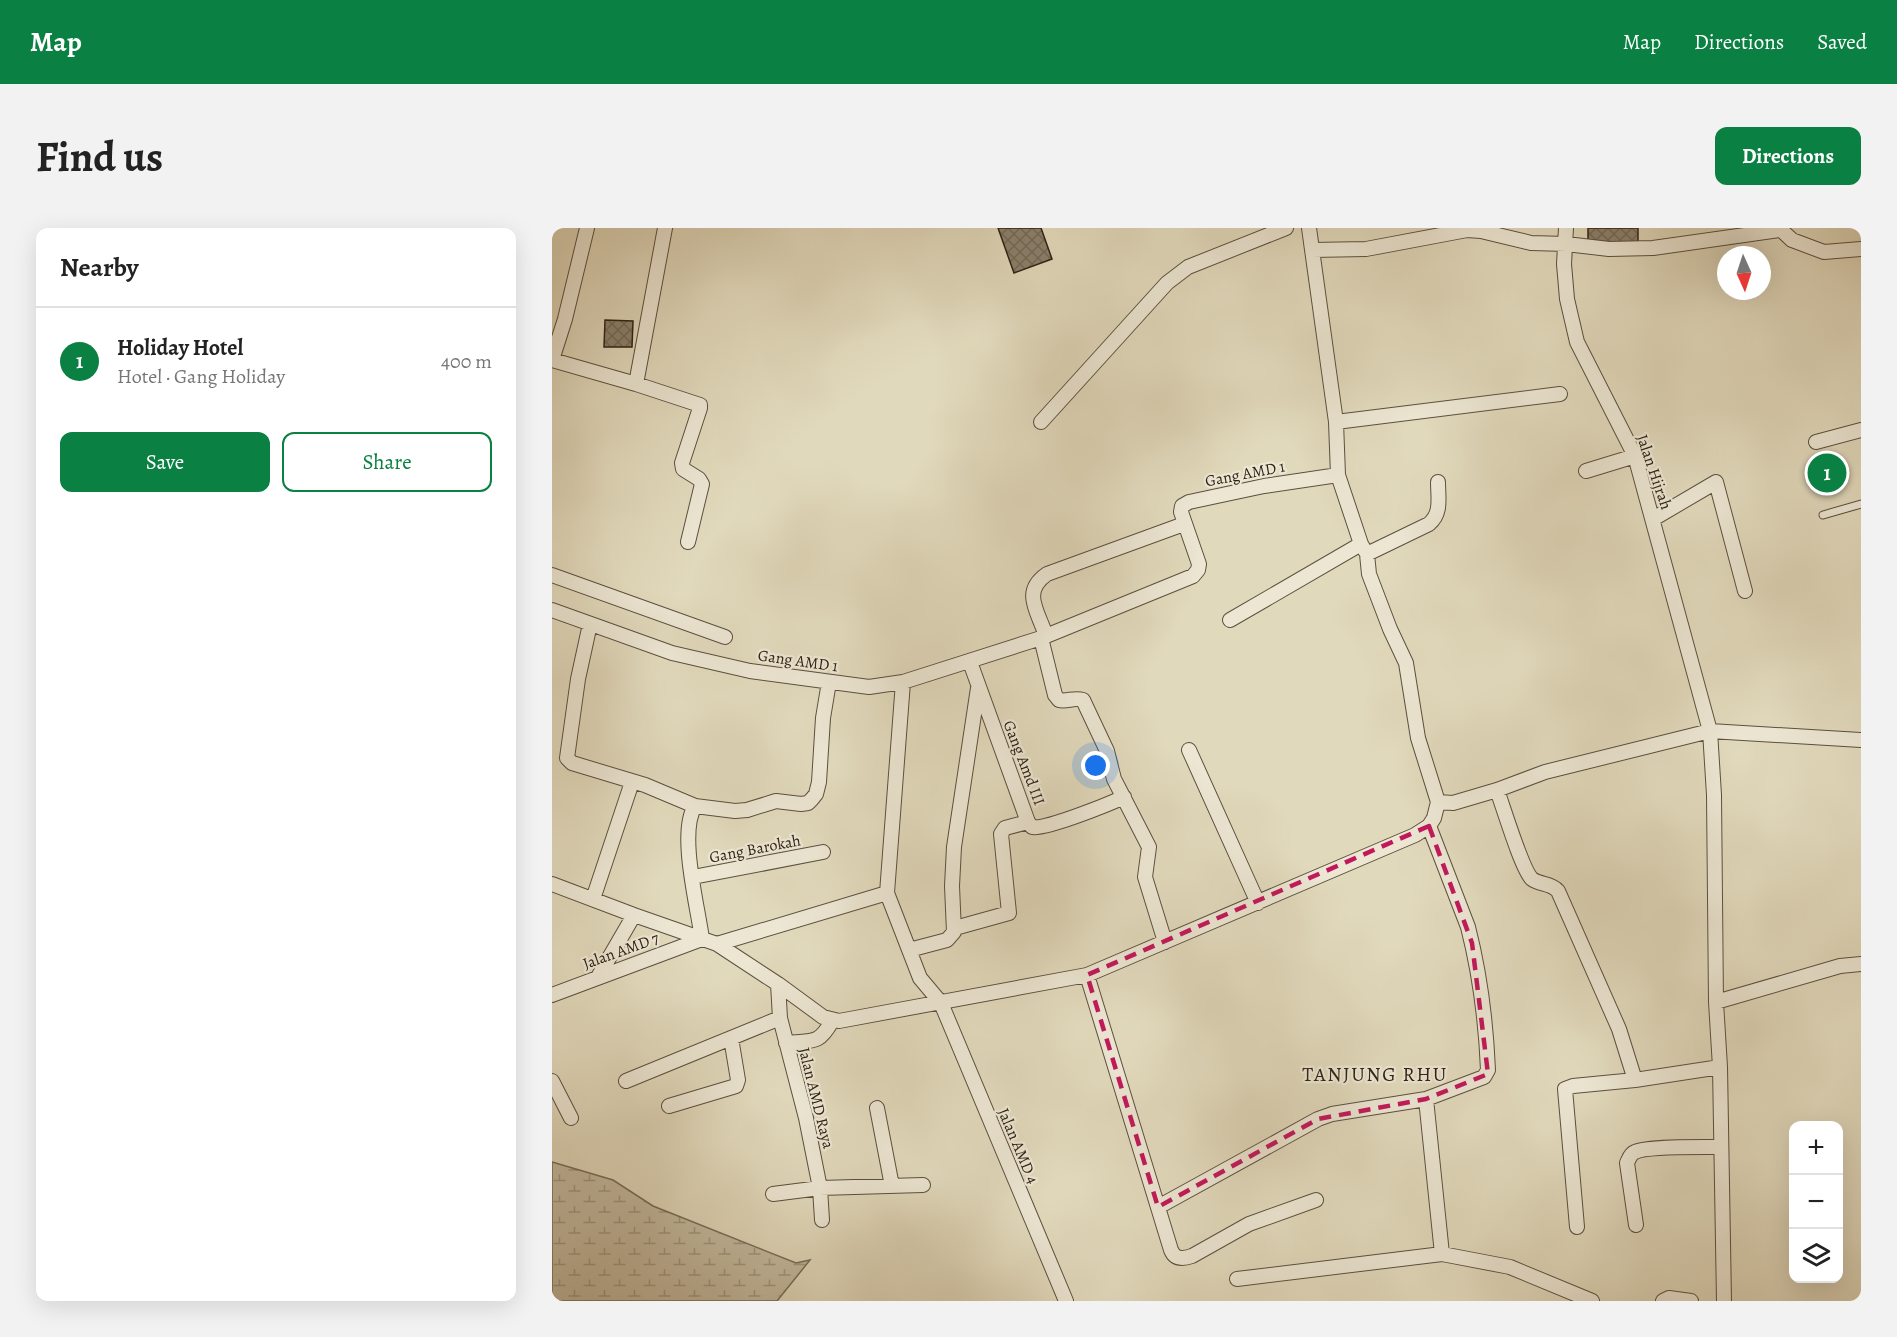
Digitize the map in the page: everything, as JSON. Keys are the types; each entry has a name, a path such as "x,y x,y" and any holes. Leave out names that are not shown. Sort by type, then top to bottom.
{"street":[{"path":"587,228 565,319 552,360 700,405 682,463 683,468 699,479 702,484 688,542"},
{"path":"636,384 665,228"},
{"path":"1041,422 1167,283 1188,267 1286,228"},
{"path":"552,884 717,944 813,1010 832,1021 848,1020 1087,975 1258,903 1429,826 1434,818 1438,802 1418,738 1406,663 1369,574 1364,549 1338,476 1336,422 1309,228"},
{"name":"Jalan Hijrah","path":"1566,228 1564,264 1567,299 1577,342 1635,456 1710,731 1714,795 1716,1002 1720,1067 1724,1301"},
{"path":"1312,250 1366,249 1438,231 1481,231 1531,243 1609,249 1653,248 1780,229 1792,240 1824,252 1861,249"},
{"path":"1336,422 1560,394"},
{"path":"1816,442 1861,430"},
{"path":"1586,471 1635,456"},
{"name":"Gang AMD 1","path":"552,610 672,653 750,671 869,687 903,682 1044,637 1193,576 1199,564 1184,524 1182,506 1189,502 1264,486 1338,476"},
{"path":"1230,620 1364,549 1429,524 1436,518 1438,511 1438,482"},
{"path":"1653,519 1716,482 1745,591"},
{"path":"1165,942 1145,877 1149,847 1114,779 1107,751 1083,700 1077,698 1059,700 1055,695 1044,637 1032,595 1037,581 1047,574 1184,524"},
{"path":"552,575 725,637"},
{"path":"590,624 578,679 567,758 572,763 645,785 695,806 741,810 776,801 801,804 812,800 819,782 823,718 829,682"},
{"name":"Gang Amd III","path":"955,928 1009,913 1001,834 1005,828 1028,822 970,662"},
{"path":"903,682 887,893 924,985 941,1004"},
{"path":"909,950 947,940 953,936 955,928 952,886 954,847 978,688"},
{"path":"1438,802 1453,803 1545,772 1710,731 1861,740"},
{"path":"1190,750 1258,903"},
{"path":"593,899 632,782"},
{"path":"1497,790 1530,877 1537,882 1551,885 1558,891 1619,1029 1635,1080"},
{"path":"1028,822 1032,827 1038,828 1124,797"},
{"name":"Gang Barokah","path":"695,806 691,812 688,835 702,939"},
{"path":"1158,1207 1318,1119 1332,1114 1426,1099 1484,1077 1488,1070 1482,1000 1472,943 1429,826"},
{"name":"Gang Barokah","path":"693,877 823,852"},
{"path":"717,944 887,893"},
{"path":"598,977 634,915"},
{"name":"Jalan AMD 7","path":"552,995 702,939"},
{"path":"1716,1002 1840,966 1861,964"},
{"path":"1087,975 1171,1250 1175,1256 1181,1259 1192,1256 1249,1224 1316,1200"},
{"name":"Jalan AMD Raya","path":"778,984 780,1018 806,1118 820,1188 822,1220"},
{"name":"Jalan AMD 4","path":"941,1004 1066,1301"},
{"path":"626,1081 780,1018"},
{"path":"786,1043 821,1038 832,1021"},
{"path":"669,1106 736,1086 738,1080 731,1038"},
{"path":"1577,1227 1565,1089 1573,1086 1635,1080 1720,1067"},
{"path":"552,1081 571,1118"},
{"path":"1426,1099 1442,1254"},
{"path":"877,1108 892,1186"},
{"path":"1636,1225 1627,1163 1629,1156 1636,1151 1677,1147 1720,1147"},
{"path":"773,1194 820,1188 923,1185"},
{"path":"1237,1279 1442,1254 1510,1266 1573,1297 1592,1301"},
{"path":"1663,1301 1669,1298 1691,1301"}],"lane":[{"path":"1823,514 1861,504"}],"highlighted area":[{"path":"1429,826 1472,943 1488,1074 1426,1099 1318,1119 1158,1207 1087,975"}],"green space":[{"path":"552,1162 613,1180 653,1206 796,1263 810,1260 777,1301 552,1301"}],"building":[{"path":"998,228 1041,228 1052,259 1014,273"},
{"path":"1588,228 1638,228 1638,246 1588,246"},
{"path":"605,320 633,321 632,347 604,347"}],"place":[{"name":"Holiday Hotel","path":"1827,473"}],"district":[{"name":"TANJUNG RHU","path":"1375,1074"}]}
